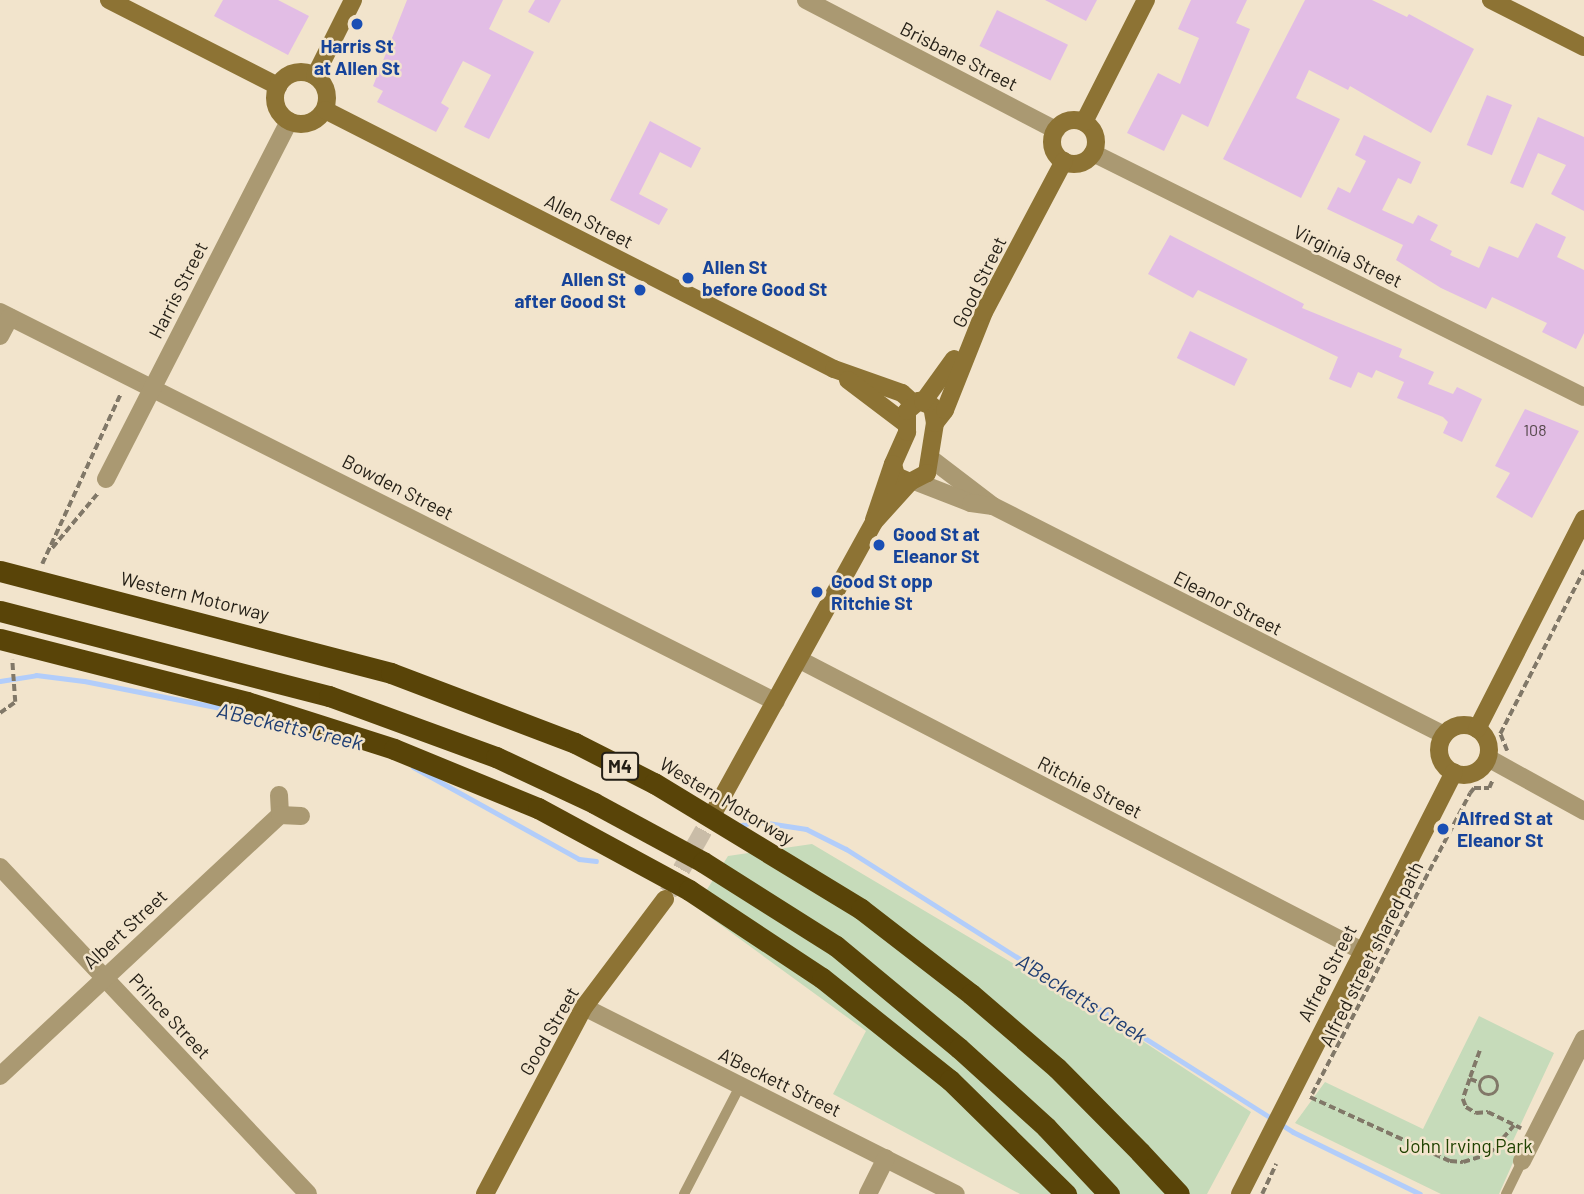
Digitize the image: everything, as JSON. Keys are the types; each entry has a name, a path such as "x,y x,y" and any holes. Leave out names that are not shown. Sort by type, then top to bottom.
{"highway":[{"name":"Western Motorway","path":"0,570 391,673 575,743 632,772 861,909 981,1002 1057,1068 1140,1152 1172,1194"},
{"name":"M4","path":"0,611 330,696 496,757 594,803 703,862 836,946 959,1048 1046,1127 1110,1194"},
{"path":"0,639 259,705 394,749 538,808 689,890 822,978 950,1080 1066,1194"},
{"path":"1140,1152 1179,1194"}],"main road":[{"path":"109,0 278,86"},
{"path":"315,76 353,0"},
{"path":"1084,122 1146,0"},
{"path":"1491,0 1584,47"},
{"path":"292,73 315,76 328,95 325,110 305,124 289,121 277,108 278,86 292,73"},
{"name":"Allen Street","path":"325,110 834,369 902,393 918,402"},
{"path":"1068,121 1084,122 1094,132 1093,153 1083,162 1064,161 1054,150 1056,130 1068,121"},
{"name":"Good Street","path":"913,482 927,473 929,445 936,422 984,312 1064,161"},
{"path":"714,812 874,522 893,464 905,440 907,411 918,402 984,312"},
{"name":"Allen Street","path":"834,369 906,424"},
{"path":"918,402 932,406 936,422"},
{"path":"874,522 913,482 896,476 893,464"},
{"path":"1477,729 1584,519"},
{"path":"1456,726 1477,729 1486,738 1488,758 1470,774 1454,772 1440,755 1444,735 1456,726"},
{"name":"Alfred Street","path":"1240,1194 1260,1152 1294,1100 1362,951 1454,772"},
{"name":"Good Street","path":"485,1194 584,1007 665,899"}],"street":[{"name":"Brisbane Street","path":"806,0 1056,130"},
{"name":"Harris Street","path":"106,479 289,121"},
{"name":"Virginia Street","path":"1093,153 1584,397"},
{"name":"Bowden Street","path":"5,314 776,702"},
{"path":"0,336 5,314"},
{"name":"Eleanor Street","path":"930,458 993,506 1444,735"},
{"name":"Eleanor Street","path":"913,482 971,503 993,506"},
{"name":"Ritchie Street","path":"800,660 1362,951"},
{"path":"1488,758 1584,811"},
{"path":"279,795 280,814 300,816"},
{"name":"Albert Street","path":"0,1076 280,814"},
{"name":"Prince Street","path":"0,867 308,1194"},
{"name":"A'Beckett Street","path":"584,1007 957,1194"},
{"path":"1522,1161 1584,1039"},
{"path":"868,1194 886,1158"}],"lane":[{"path":"684,1194 740,1086"},
{"path":"1506,1194 1522,1161"}],"path":[{"path":"41,577 42,564 120,398 126,374"},
{"path":"42,564 62,531 96,497 106,479"},
{"path":"1508,748 1500,741 1500,734 1584,570"},
{"path":"0,713 15,702 12,660"},
{"name":"Alfred street shared path","path":"1310,1097 1470,793 1474,788 1489,788"},
{"path":"1480,1051 1463,1098 1466,1107 1535,1136"},
{"path":"1470,1079 1481,1083 1493,1078 1497,1090 1484,1093 1481,1083"},
{"path":"1294,1100 1310,1097 1450,1161 1464,1162 1489,1154 1505,1141 1514,1125"}],"green space":[{"path":"812,844 1124,1029 1251,1112 1207,1194 1020,1194 833,1094 866,1031 696,907 728,856"},
{"name":"John Irving Park","path":"1479,1016 1554,1053 1512,1143 1515,1158 1499,1194 1441,1194 1295,1123 1325,1082 1423,1129"}],"building":[{"path":"223,0 278,0 309,16 288,55 214,16"},
{"path":"407,0 503,0 489,29 534,52 489,139 464,127 491,75 463,61 441,103 449,108 436,132 377,102 383,91 373,86"},
{"path":"535,0 561,0 549,23 528,12"},
{"path":"1045,0 1097,0 1086,21"},
{"path":"1191,0 1247,0 1236,23 1250,29 1208,127 1182,114 1164,151 1127,133 1158,73 1180,84 1199,38 1178,29"},
{"path":"1305,0 1372,0 1407,17 1409,14 1474,49 1431,133 1350,86 1348,90 1309,70 1296,98 1340,119 1301,198 1223,159"},
{"path":"997,10 1068,45 1050,81 979,46"},
{"path":"1487,95 1512,105 1492,155 1467,145"},
{"path":"1538,117 1584,137 1584,211 1551,194 1566,165 1538,153 1523,188 1510,183"},
{"path":"650,121 701,148 691,168 660,152 639,194 668,209 659,225 610,200"},
{"path":"1364,135 1421,162 1411,184 1398,178 1382,210 1413,224 1418,215 1438,225 1430,240 1452,251 1450,255 1479,268 1489,246 1518,258 1536,223 1566,237 1557,257 1584,270 1584,333 1576,349 1542,332 1547,323 1492,297 1486,309 1441,288 1396,260 1403,245 1327,209 1338,187 1350,193 1366,161 1355,155"},
{"path":"1170,235 1304,304 1302,308 1402,349 1399,357 1434,372 1428,384 1453,394 1457,387 1482,399 1462,442 1443,433 1448,422 1443,417 1397,398 1404,382 1376,370 1372,378 1358,372 1351,388 1329,379 1338,357 1198,290 1193,298 1148,274"},
{"path":"1190,331 1248,359 1234,386 1177,358"},
{"path":"1525,409 1579,431 1532,518 1496,497 1510,473 1495,466"}],"waterway":[{"name":"A'Becketts Creek","path":"0,681 36,675 84,681 255,715"},
{"name":"A'Becketts Creek","path":"413,767 579,859 596,861"},
{"name":"A'Becketts Creek","path":"739,826 754,821 806,829 846,849 1293,1132 1420,1194"}],"tunnel":[{"path":"668,893 714,812"}],"place":[{"name":"Harris St at Allen St","path":"357,24"},
{"name":"Allen St before Good St","path":"688,278"},
{"name":"Allen St after Good St","path":"640,290"},
{"name":"Good St at Eleanor St","path":"879,545"},
{"name":"Good St opp Ritchie St","path":"817,592"},
{"name":"Alfred St at Eleanor St","path":"1443,829"}]}
